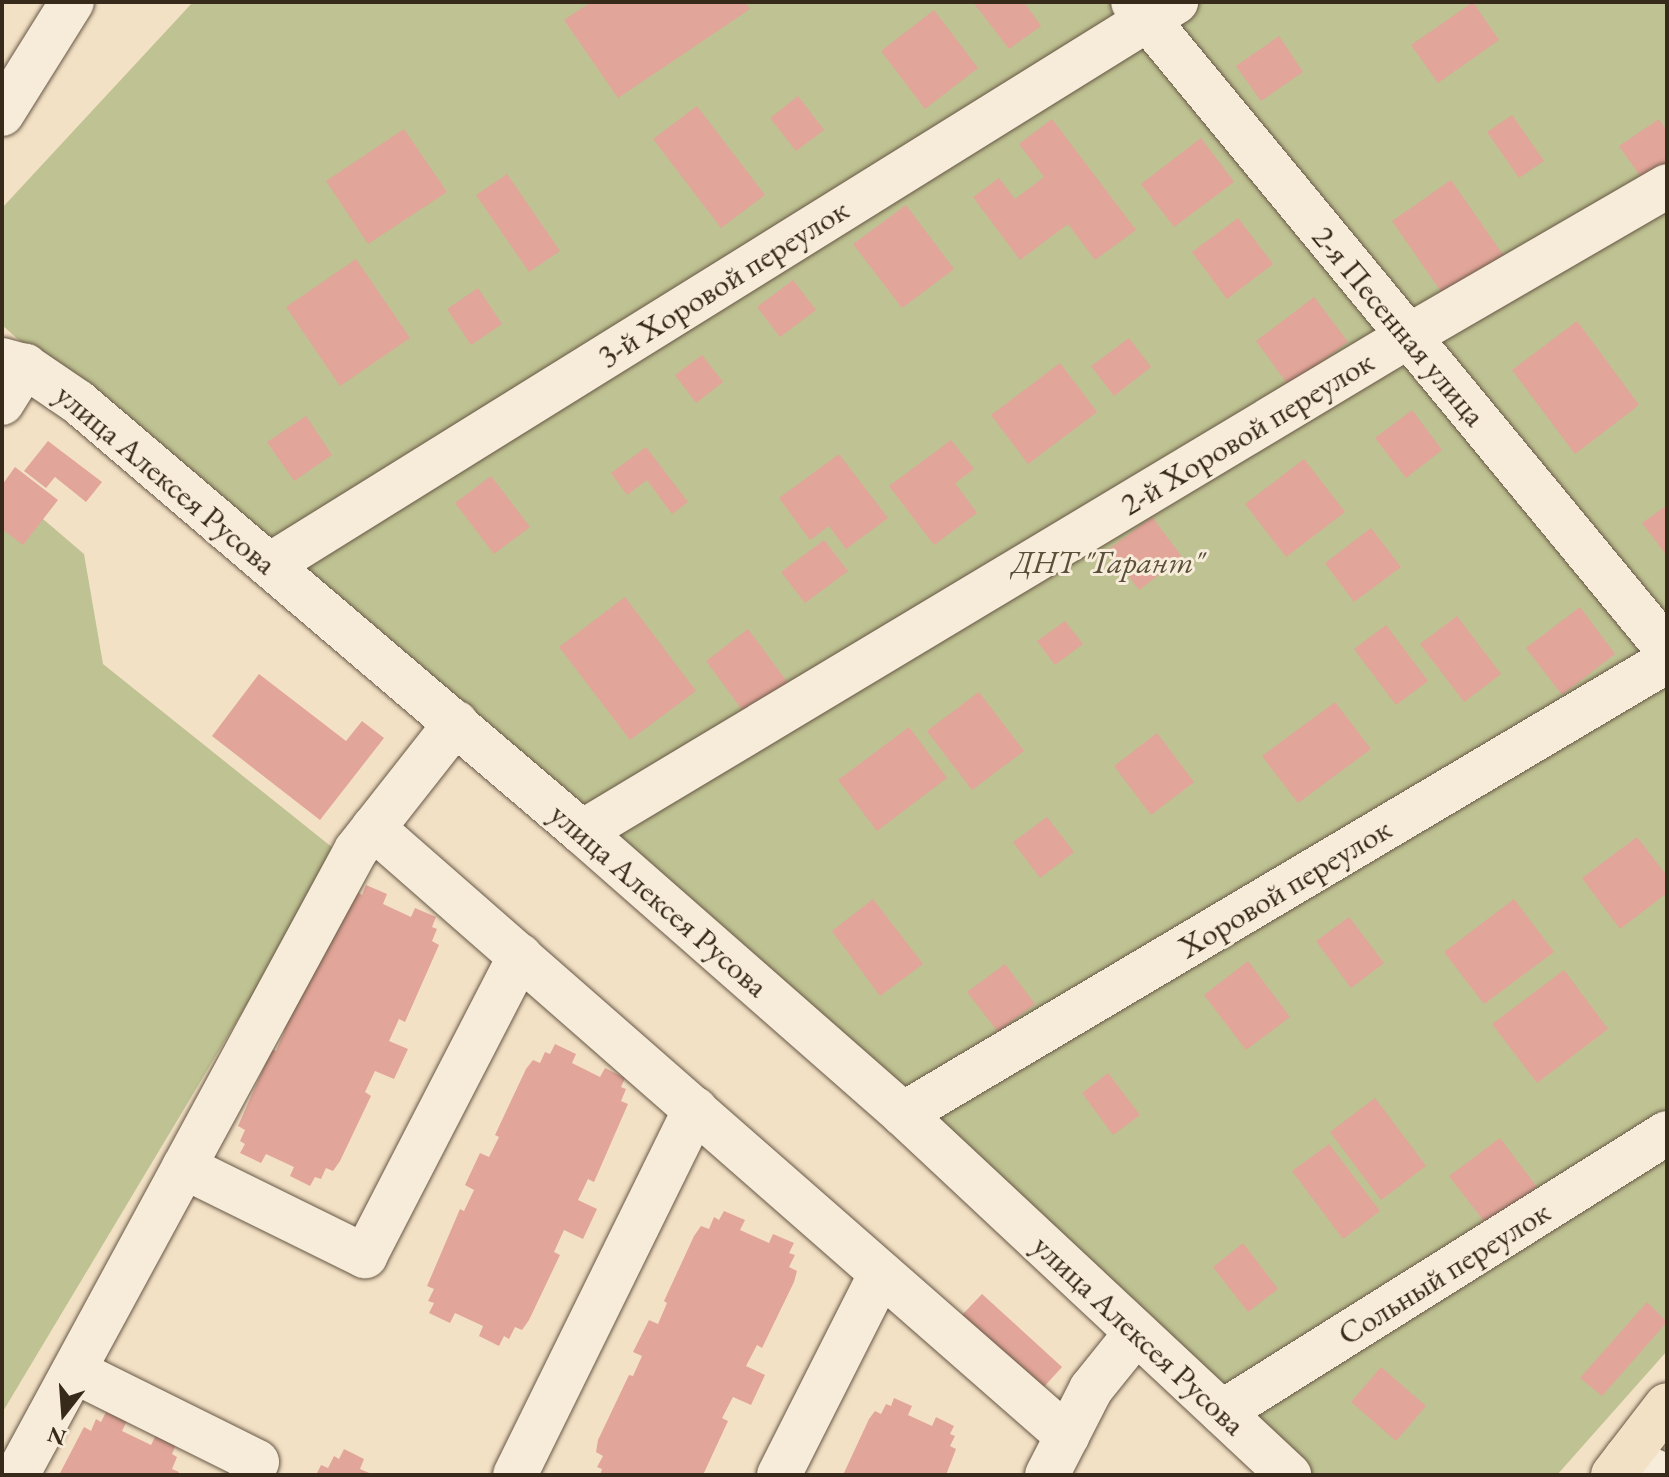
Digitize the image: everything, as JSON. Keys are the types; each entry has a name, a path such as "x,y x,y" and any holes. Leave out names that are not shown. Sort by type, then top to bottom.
{"main road":[{"path":"1634,1469 1667,1405"}],"street":[{"path":"2,114 72,2"},
{"name":"2-я Песенная улица","path":"1152,8 1407,337 1667,649"},
{"name":"3-й Хоровой переулок","path":"270,565 1152,8"},
{"name":"2-й Хоровой переулок","path":"582,832 1407,337 1667,186"},
{"path":"2,403 10,353"},
{"name":"улица Алексея Русова","path":"10,353 78,402 582,832 903,1114 1289,1475"},
{"name":"Хоровой переулок","path":"903,1114 1667,661"},
{"path":"17,1475 356,850 456,723"},
{"path":"373,828 1067,1436"},
{"path":"184,1167 365,1256 520,956"},
{"path":"515,1475 695,1109"},
{"name":"Сольный переулок","path":"1222,1412 1667,1133"},
{"path":"779,1475 881,1273"},
{"path":"1047,1475 1091,1389 1136,1333"},
{"path":"74,1371 257,1462 251,1475"}],"green space":[{"name":"ДНТ \"Гарант\"","path":"193,2 1667,2 1667,1351 1557,1475 1293,1475 2,325 2,208"},
{"path":"2,484 84,554 103,664 338,852 2,1413"}],"building":[{"path":"591,2 745,2 750,9 618,98 564,20"},
{"path":"973,2 1024,2 1041,26 1009,49"},
{"path":"1473,2 1499,40 1438,83 1411,45"},
{"path":"934,10 978,68 925,109 881,51"},
{"path":"1279,36 1303,72 1261,101 1236,66"},
{"path":"798,96 824,130 796,151 770,118"},
{"path":"697,106 765,195 721,228 653,139"},
{"path":"1512,115 1544,161 1519,178 1487,132"},
{"path":"1052,119 1136,230 1095,260 1068,224 1020,260 973,197 999,178 1015,199 1044,177 1019,144"},
{"path":"1659,119 1667,131 1667,169 1645,183 1619,146"},
{"path":"404,129 447,192 368,244 326,181"},
{"path":"1201,138 1234,182 1174,227 1141,184"},
{"path":"507,174 560,251 529,272 476,195"},
{"path":"1451,180 1506,259 1447,300 1392,221"},
{"path":"906,205 954,269 902,308 853,244"},
{"path":"1238,218 1273,264 1227,299 1192,252"},
{"path":"356,259 410,338 340,386 286,307"},
{"path":"793,280 816,310 780,337 757,307"},
{"path":"478,288 502,324 471,345 447,309"},
{"path":"1314,297 1348,342 1289,386 1256,341"},
{"path":"1577,321 1639,405 1575,454 1512,370"},
{"path":"1129,338 1151,367 1114,396 1091,366"},
{"path":"702,355 723,382 696,403 675,375"},
{"path":"1060,363 1097,412 1028,464 991,415"},
{"path":"1412,410 1442,450 1406,478 1375,438"},
{"path":"306,416 332,455 294,481 267,442"},
{"path":"951,440 974,469 955,483 977,513 934,545 889,486"},
{"path":"48,441 102,482 86,502 55,477 46,488 24,471"},
{"path":"646,447 688,502 672,514 647,480 627,495 611,473"},
{"path":"839,454 888,518 846,549 829,526 810,540 779,498"},
{"path":"1304,459 1345,512 1286,557 1245,504"},
{"path":"15,467 58,500 23,545 2,529 2,485"},
{"path":"491,476 530,527 494,554 455,503"},
{"path":"1667,505 1667,556 1642,523"},
{"path":"1152,517 1182,557 1139,590 1109,549"},
{"path":"1371,528 1401,567 1354,602 1325,563"},
{"path":"824,540 848,571 805,603 781,572"},
{"path":"625,597 696,691 630,740 559,647"},
{"path":"1580,607 1615,654 1562,695 1526,648"},
{"path":"1457,616 1501,674 1464,702 1420,644"},
{"path":"1065,621 1083,644 1055,665 1037,641"},
{"path":"1386,625 1428,681 1396,705 1354,649"},
{"path":"748,629 788,683 746,715 706,661"},
{"path":"259,674 346,741 362,721 384,738 320,820 212,736"},
{"path":"979,692 1024,751 972,790 927,731"},
{"path":"1335,702 1371,749 1298,803 1262,756"},
{"path":"909,727 947,778 877,831 838,780"},
{"path":"1157,733 1194,782 1151,815 1114,766"},
{"path":"1047,817 1074,852 1040,878 1013,842"},
{"path":"1637,837 1667,876 1667,893 1620,929 1582,878"},
{"path":"366,885 387,894 383,904 411,917 415,908 436,917 432,927 437,929 432,941 439,945 405,1022 399,1019 389,1041 408,1049 394,1079 375,1071 365,1092 371,1096 340,1161 333,1171 326,1168 321,1179 315,1177 310,1186 290,1176 294,1167 266,1154 261,1163 240,1153 245,1144 240,1141 245,1130 238,1126 272,1049 276,1051 285,1030 276,1026 357,892 362,895"},
{"path":"873,899 923,964 880,996 832,931"},
{"path":"1514,899 1554,952 1484,1004 1444,952"},
{"path":"1349,917 1384,963 1351,988 1316,941"},
{"path":"1248,961 1290,1017 1246,1050 1204,995"},
{"path":"1005,964 1035,1004 998,1032 967,992"},
{"path":"1564,970 1608,1029 1537,1083 1492,1024"},
{"path":"555,1044 576,1054 572,1063 600,1077 605,1068 625,1078 621,1087 626,1089 621,1101 628,1104 594,1182 588,1179 578,1200 597,1209 583,1239 564,1230 554,1252 560,1255 529,1320 522,1330 515,1327 509,1339 504,1336 499,1346 479,1336 483,1326 455,1313 450,1323 429,1313 434,1303 428,1301 434,1289 427,1286 460,1209 464,1211 474,1190 465,1185 480,1153 489,1157 499,1137 495,1135 526,1069 533,1060 540,1063 545,1052 550,1054"},
{"path":"1108,1073 1140,1115 1113,1135 1082,1093"},
{"path":"1375,1098 1426,1166 1381,1200 1330,1132"},
{"path":"1500,1138 1537,1187 1487,1225 1449,1176"},
{"path":"1329,1144 1380,1211 1343,1239 1292,1171"},
{"path":"724,1211 745,1220 740,1230 769,1243 773,1234 794,1243 789,1253 795,1255 789,1267 797,1271 794,1282 762,1348 757,1345 746,1366 765,1375 751,1405 733,1397 722,1418 728,1421 703,1475 600,1475 602,1469 597,1467 603,1456 596,1452 598,1440 629,1375 633,1376 642,1356 633,1352 649,1320 658,1324 667,1303 664,1301 694,1236 701,1226 709,1229 714,1217 719,1220"},
{"path":"1243,1243 1278,1289 1248,1312 1213,1267"},
{"path":"982,1294 1062,1367 1042,1389 962,1315"},
{"path":"1647,1302 1667,1322 1602,1396 1580,1378"},
{"path":"1381,1367 1426,1406 1396,1441 1351,1402"},
{"path":"894,1398 912,1406 908,1415 932,1426 936,1417 954,1426 950,1434 955,1436 950,1446 956,1449 946,1475 843,1475 869,1419 875,1411 881,1414 886,1404 891,1406"},
{"path":"106,1412 127,1421 122,1431 151,1445 156,1435 176,1445 172,1454 177,1457 172,1469 179,1472 177,1475 59,1475 84,1427 91,1431 96,1419 101,1422"},
{"path":"344,1449 364,1459 360,1469 374,1475 316,1475 321,1465 328,1468 334,1456 339,1459"}]}
